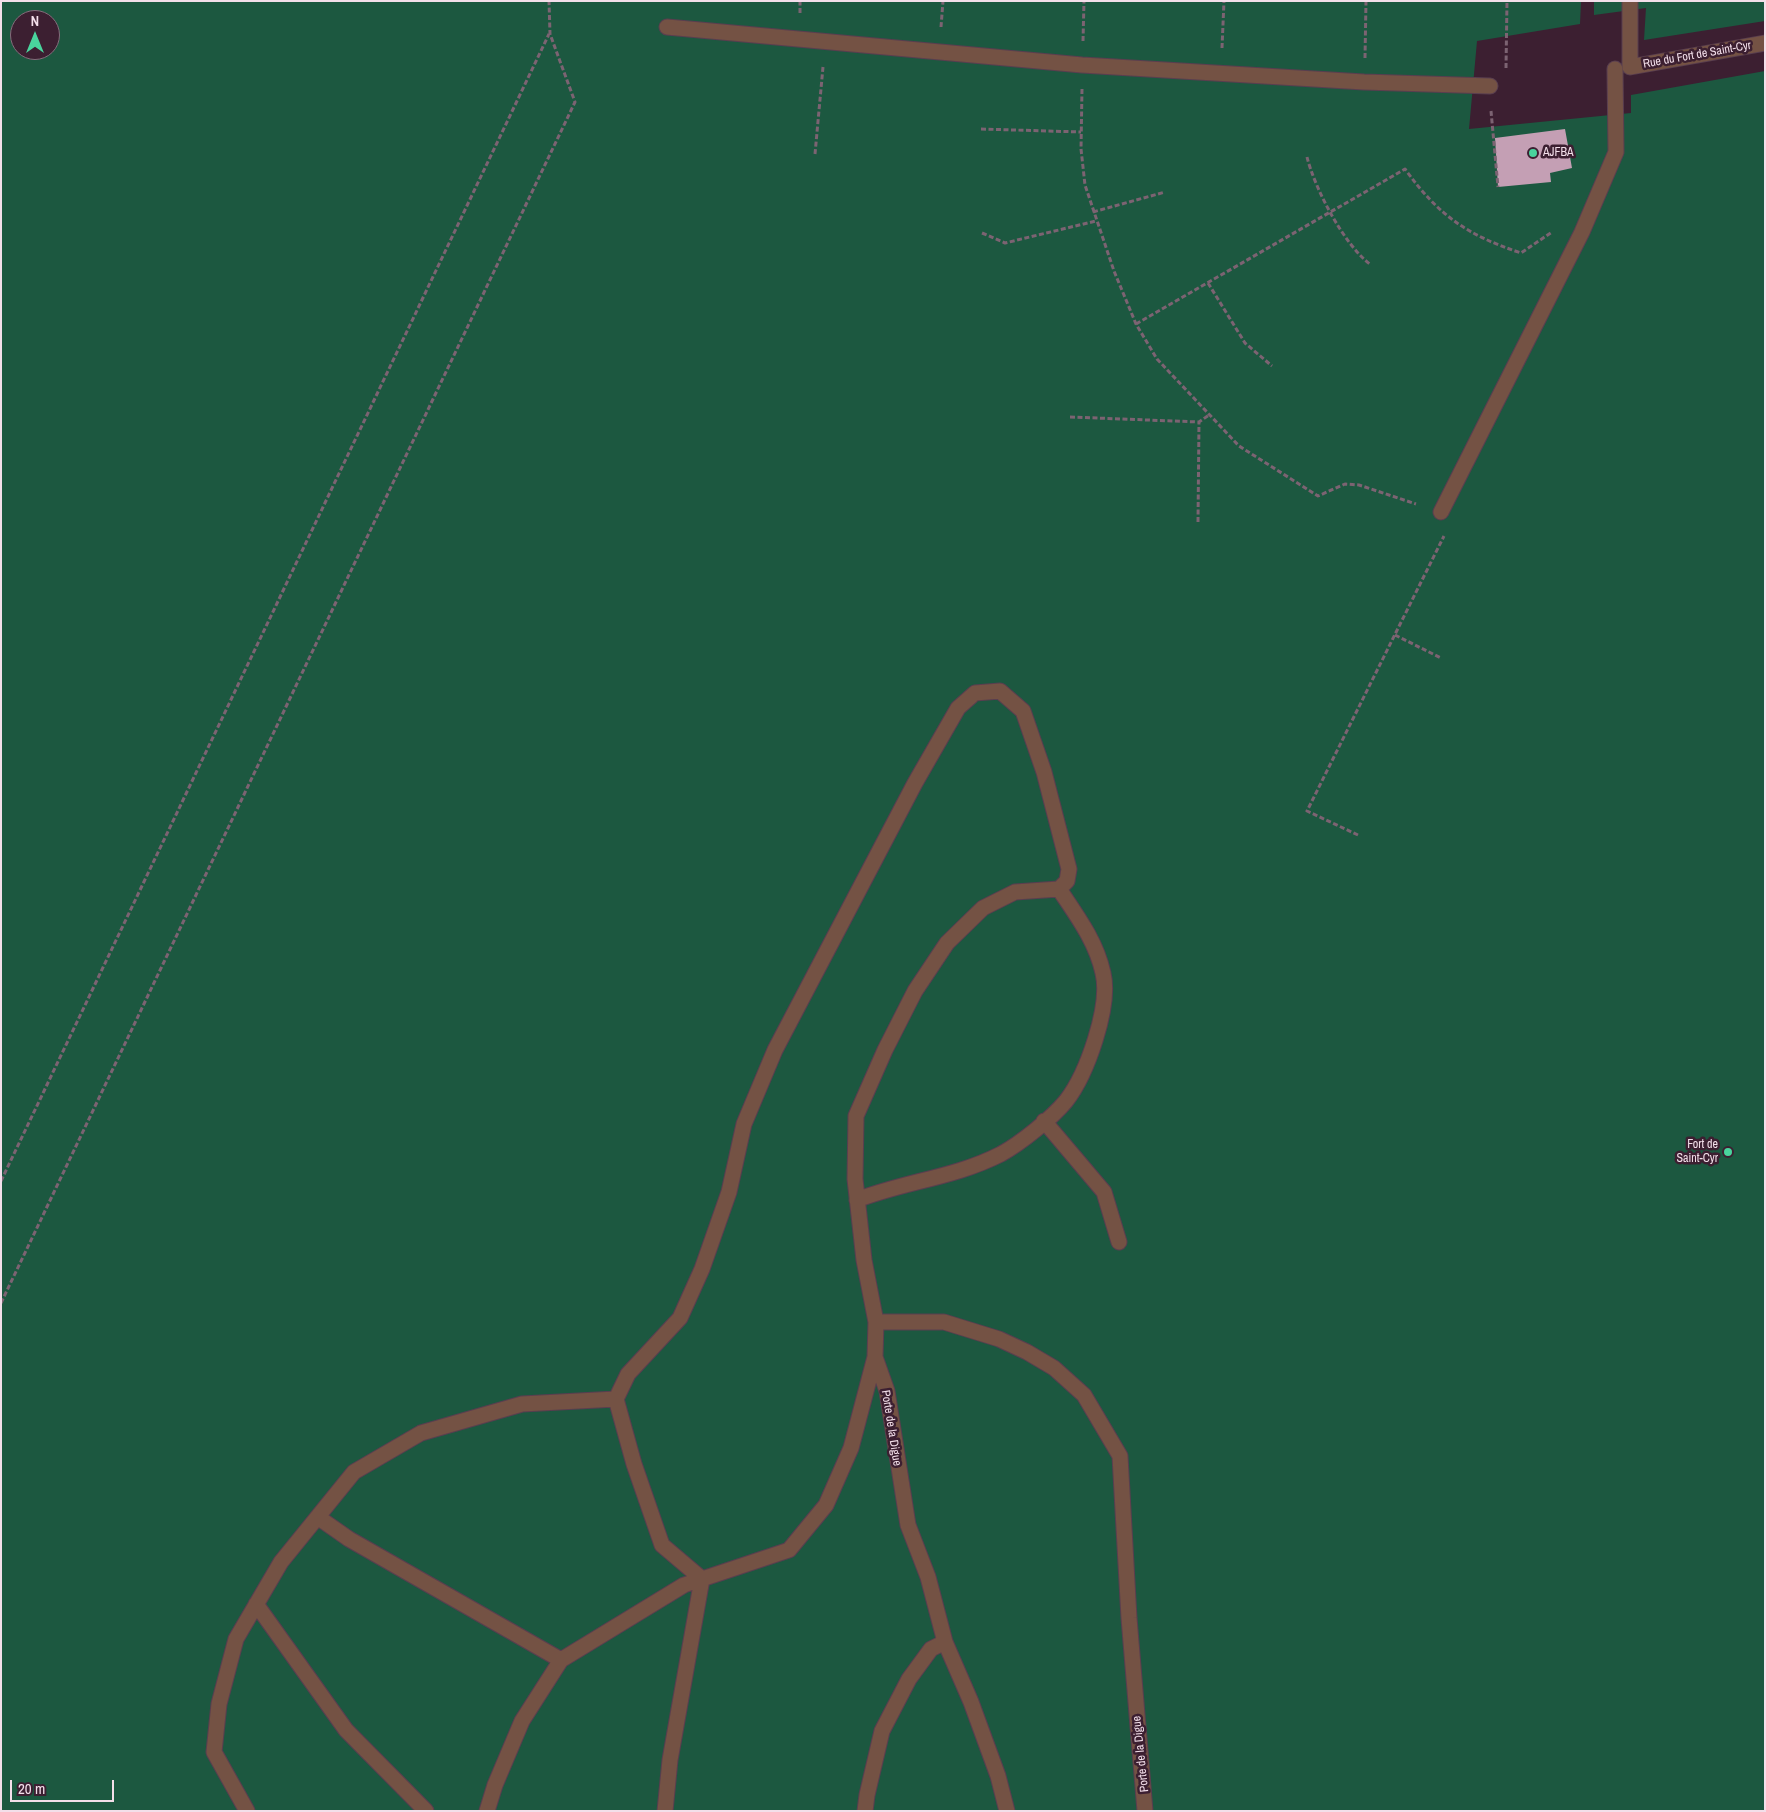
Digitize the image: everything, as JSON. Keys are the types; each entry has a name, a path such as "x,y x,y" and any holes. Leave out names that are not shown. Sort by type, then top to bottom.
{"street":[{"path":"1441,512 1582,232 1616,152 1630,1"},
{"path":"667,27 1082,66 1364,82 1490,86"},
{"name":"Rue du Fort de Saint-Cyr","path":"1623,68 1765,43"},
{"path":"702,1579 662,1545 634,1464 616,1399 628,1374 680,1318 702,1269 729,1192 744,1124 775,1050 916,783 958,708 975,692 1000,691 1023,711 1044,772 1069,869 1067,882 1059,890 1014,892 983,908 947,943 915,991 885,1050 856,1116 855,1179 857,1200 864,1260 876,1322"},
{"path":"857,1200 880,1192 953,1174 1002,1153 1044,1121 1066,1101 1096,1039 1105,1000 1104,974 1092,937 1059,890"},
{"path":"1044,1121 1104,1192 1119,1242"},
{"name":"Porte de la Digue","path":"1007,1811 998,1776 971,1702 945,1642 928,1577 908,1525 887,1391 875,1358 876,1322 944,1322 999,1339 1027,1352 1054,1368 1084,1395 1120,1456 1131,1637 1145,1811"},
{"path":"487,1811 495,1785 522,1721 561,1660 684,1585 789,1550 826,1505 851,1448 875,1358"},
{"path":"247,1811 214,1752 218,1704 236,1639 281,1562 319,1518 354,1472 421,1433 522,1404 616,1399"},
{"path":"319,1518 349,1539 561,1660"},
{"path":"666,1811 670,1760 702,1579"},
{"path":"256,1604 346,1730 426,1811"},
{"path":"865,1811 866,1795 882,1731 909,1679 931,1649 945,1642"}],"path":[{"path":"1,1303 575,102 550,34 549,1"},
{"path":"1084,1 1081,132 1086,185 1093,212 1136,324 1157,360 1239,446 1318,496 1345,484 1359,485 1441,512 1450,524 1307,811 1358,835"},
{"path":"1220,74 1224,1"},
{"path":"1364,82 1366,1"},
{"path":"1506,74 1507,1"},
{"path":"1,1182 550,34"},
{"path":"815,154 826,42"},
{"path":"1490,86 1492,140 1498,187"},
{"path":"981,129 1081,132"},
{"path":"1307,157 1311,172 1330,212 1360,257 1371,265"},
{"path":"1136,324 1405,169 1418,187 1441,210 1469,232 1492,244 1521,253 1554,231"},
{"path":"1093,212 1165,192"},
{"path":"982,232 1005,243 1096,220"},
{"path":"1208,283 1245,343 1272,366"},
{"path":"1070,418 1199,422 1209,415"},
{"path":"1198,522 1199,422"},
{"path":"1395,635 1441,658"}],"green space":[{"path":"1,1 1581,1 1580,24 1477,41 1469,129 1631,113 1631,95 1765,71 1765,1811 1,1811"},
{"path":"1594,1 1765,1 1765,21 1644,40 1646,8 1594,15"}],"building":[{"name":"AJFBA","path":"1565,129 1572,168 1550,173 1551,182 1498,187 1495,138"}],"place":[{"name":"AJFBA","path":"1533,153"},
{"name":"Fort de Saint-Cyr","path":"1728,1152"}]}
